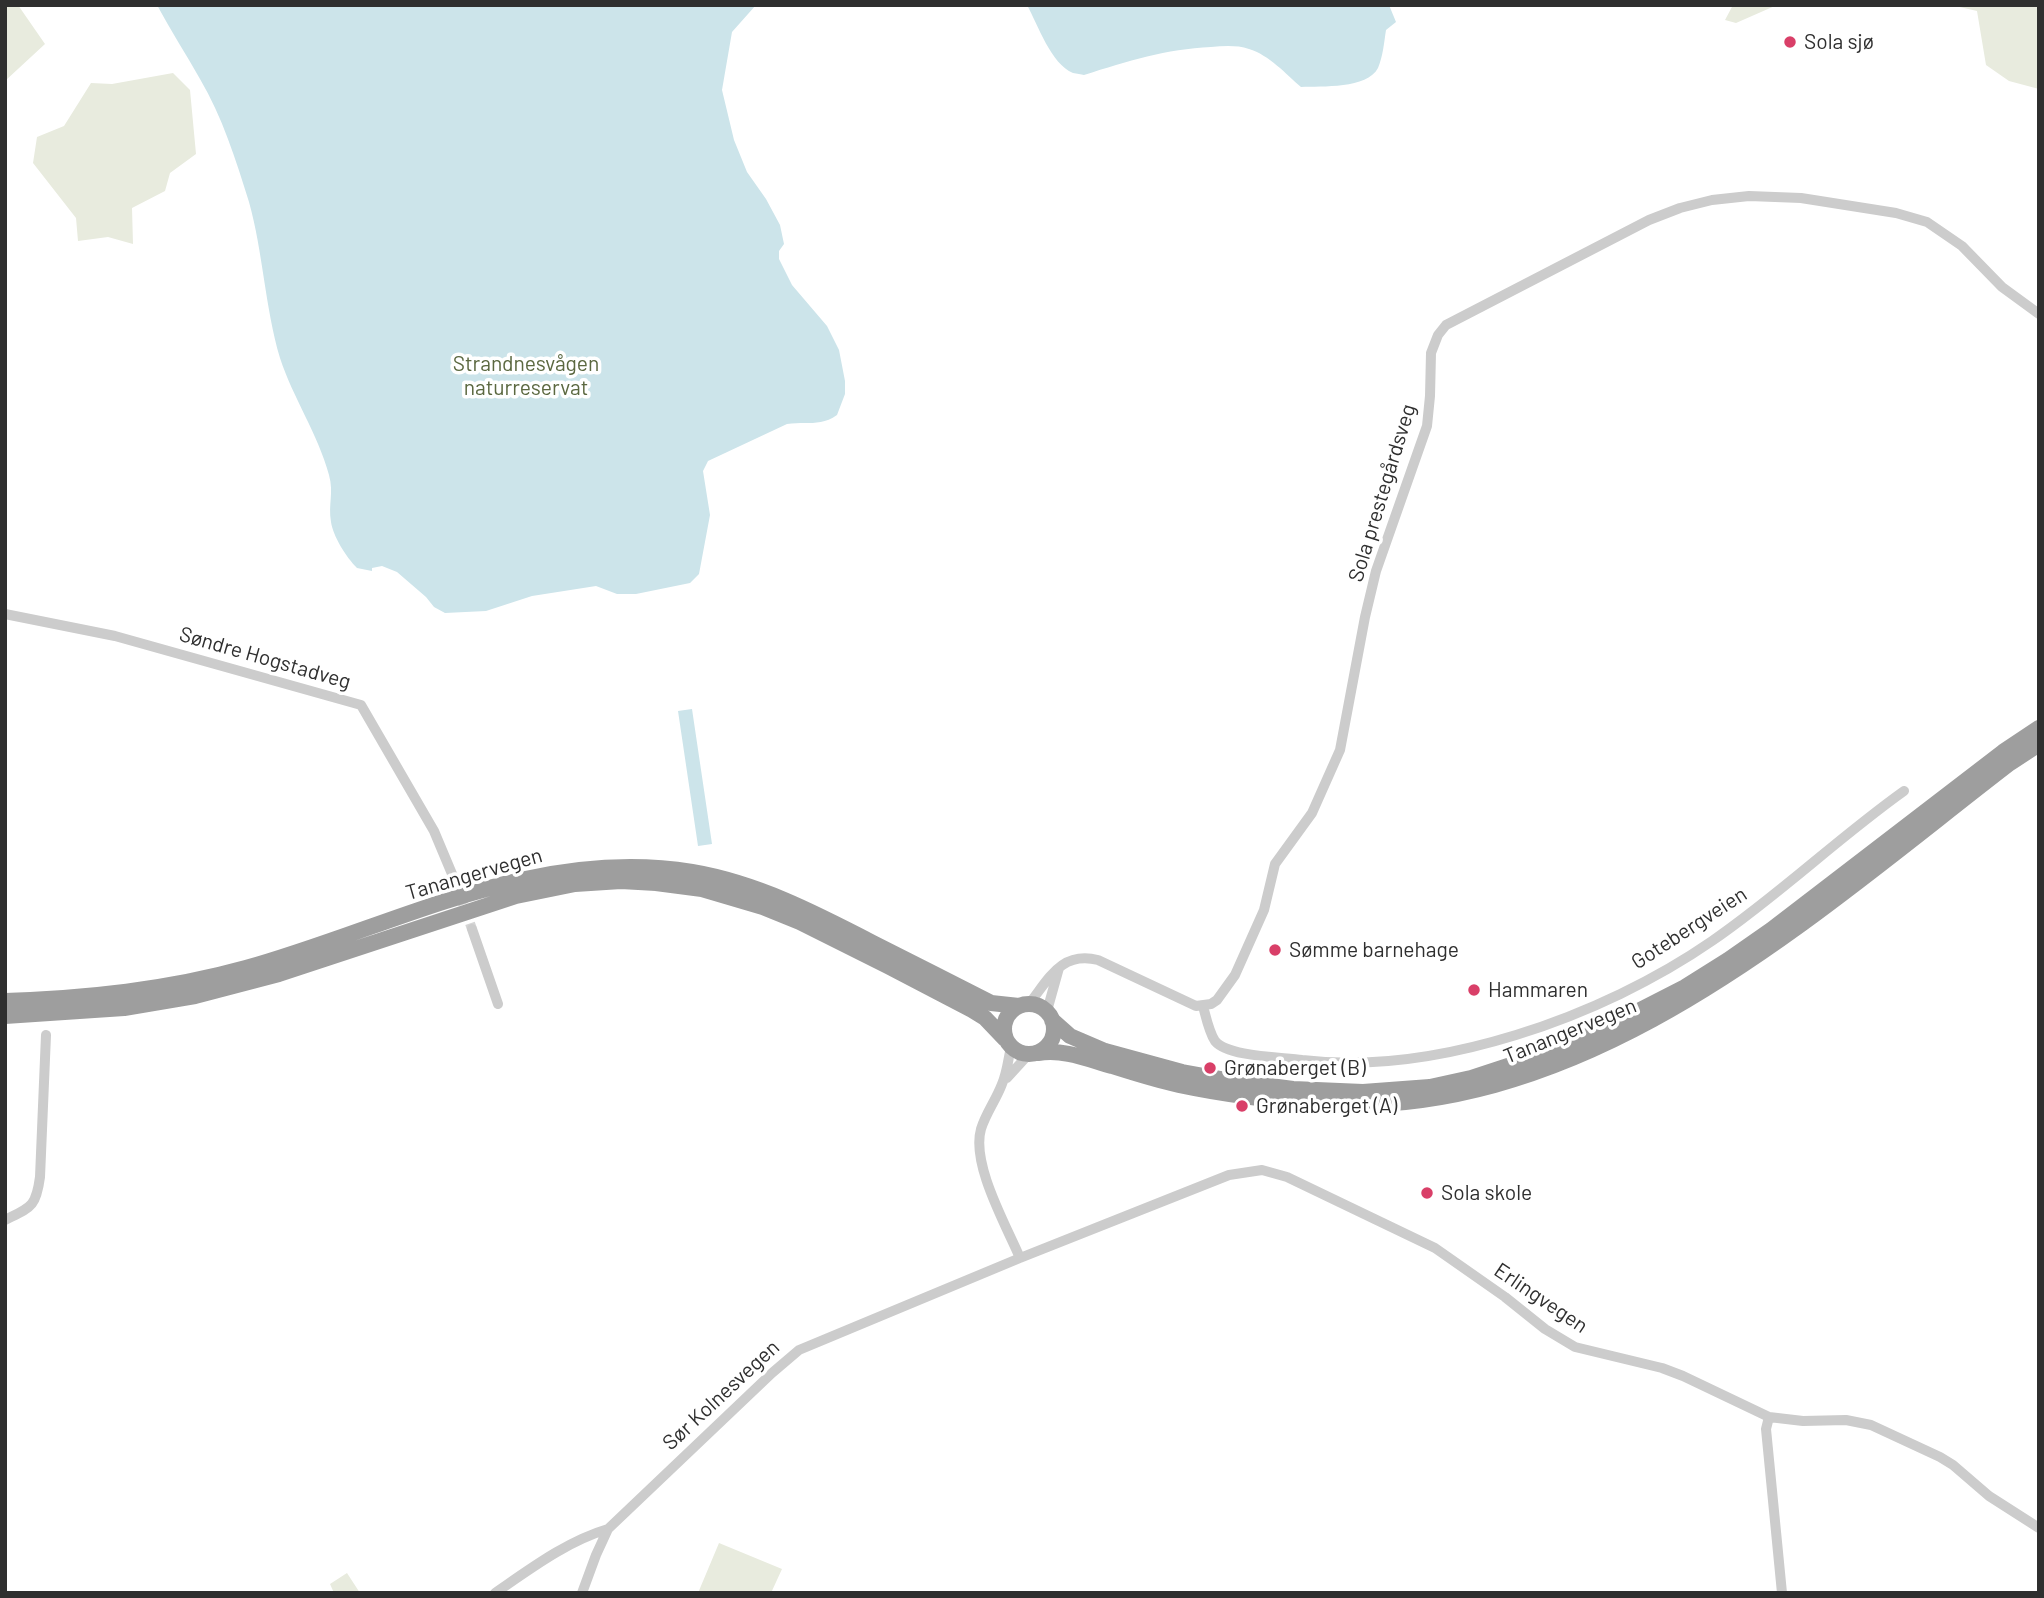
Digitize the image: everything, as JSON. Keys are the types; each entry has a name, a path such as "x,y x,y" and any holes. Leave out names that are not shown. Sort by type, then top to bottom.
{"highway":[{"name":"Tanangervegen","path":"1049,1016 1069,1036 1105,1051 1182,1072 1232,1081 1293,1089 1363,1092 1430,1087 1471,1077 1550,1052 1685,987 1770,930 2003,752 2039,728"},
{"name":"Tanangervegen","path":"1033,1054 1063,1052 1180,1085 1230,1094 1323,1104 1401,1103 1475,1090 1555,1064 1604,1044 1692,999 1778,940 2010,763 2039,744"},
{"name":"Tanangervegen","path":"5,1000 118,993 193,981 247,968 512,881 570,870 626,866 693,872 768,893 827,919 991,1003 1024,1005"},
{"name":"Tanangervegen","path":"5,1016 124,1008 195,996 279,974 516,896 575,884 638,882 712,892 780,914 888,965 985,1018 1008,1043"},
{"path":"1024,1005 1038,1006 1049,1016 1054,1029 1052,1039 1046,1047 1033,1054 1019,1053 1008,1043 1003,1029 1005,1019 1011,1011 1024,1005"}],"street":[{"name":"Sola prestegårdsveg","path":"1203,1006 1217,1000 1235,975 1264,910 1275,864 1312,813 1340,750 1376,571 1427,426 1432,353 1438,335 1446,325 1649,220 1712,200 1749,196 1801,198 1896,213 1927,222 1962,246 2002,287 2039,314"},
{"name":"Søndre Hogstadveg","path":"5,614 115,636 361,705 434,831 455,881"},
{"name":"Gotebergveien","path":"1203,1006 1216,1041 1223,1047 1241,1052 1311,1061 1359,1063 1423,1058 1536,1028 1599,1004 1672,967 1713,941 1789,884 1903,791"},
{"path":"472,929 498,1004"},
{"path":"1024,1005 1051,974 1066,962 1076,957 1087,957 1189,1003 1203,1006"},
{"path":"1049,1016 1059,968"},
{"path":"5,1220 32,1205 38,1195 46,1035"},
{"path":"1008,1043 1002,1084 981,1129 979,1152 981,1165 1020,1258"},
{"path":"1002,1084 1033,1054"},
{"name":"Erlingvegen","path":"1020,1258 1229,1175 1262,1170 1299,1183 1435,1248 1545,1329 1575,1347 1662,1368 1769,1417 1804,1421 1846,1420 1871,1425 1940,1457 1989,1496 2039,1528"},
{"name":"Sør Kolnesvegen","path":"582,1593 608,1529 799,1350 1020,1258"},
{"path":"1769,1417 1766,1429 1782,1593"},
{"path":"495,1593 537,1564 594,1533 608,1529"}],"shaded area":[{"path":"5,5 18,5 45,44 5,81"},
{"path":"1733,5 1777,5 1736,23 1725,20"},
{"path":"1951,5 2039,5 2039,89 2009,81 1986,65 1977,11"},
{"path":"173,73 190,90 196,154 170,173 165,191 132,208 133,244 108,237 78,241 76,218 33,163 37,137 64,126 91,83 112,84"},
{"path":"719,1543 782,1569 771,1593 698,1593"},
{"path":"347,1573 360,1593 334,1593 330,1584"}],"water":[{"name":"Strandnesvågen naturreservat","path":"157,5 756,5 732,32 722,90 734,140 747,172 780,225 784,244 779,251 779,259 792,285 827,326 839,350 845,394 837,415 819,422 787,424 708,461 703,471 710,515 699,574 690,583 636,594 617,594 596,586 532,596 486,611 445,613 434,607 397,572 382,566 372,568 372,571 357,568 334,534 330,516 329,475 319,445 280,358 254,221 234,154 208,93"},
{"path":"1027,5 1389,5 1396,22 1386,30 1380,63 1372,75 1364,80 1343,85 1301,87 1263,56 1235,46 1178,50 1084,75 1073,73 1052,53"},
{"path":"692,709 712,844 698,846 678,711"}],"tunnel":[{"path":"455,881 472,929"}],"place":[{"name":"Sola sjø","path":"1790,42"},
{"name":"Sømme barnehage","path":"1275,950"},
{"name":"Hammaren","path":"1474,990"},
{"name":"Grønaberget (B)","path":"1210,1068"},
{"name":"Grønaberget (A)","path":"1242,1106"},
{"name":"Sola skole","path":"1427,1193"}]}
